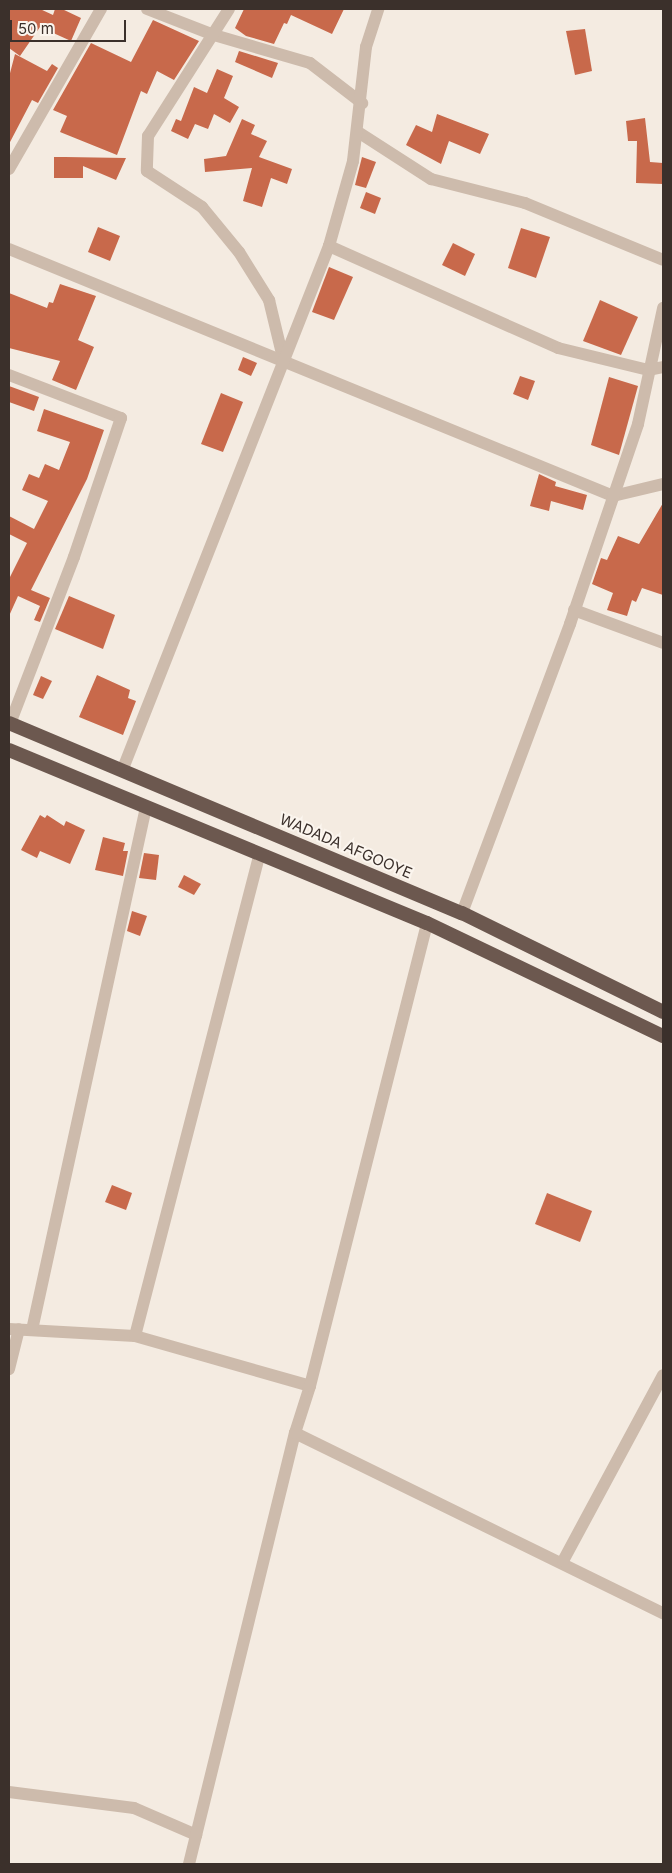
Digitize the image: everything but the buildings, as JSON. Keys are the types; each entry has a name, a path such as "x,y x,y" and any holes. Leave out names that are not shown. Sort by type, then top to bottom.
{"highway":[{"name":"WADADA AFGOOYE","path":"9,724 462,913 663,1012"},
{"path":"9,750 426,923 663,1036"}],"street":[{"path":"9,169 101,9"},
{"path":"147,9 214,34 310,63 362,103"},
{"path":"229,9 148,136 146,171 202,207 239,252 269,300 283,358"},
{"path":"122,771 283,358 329,246 345,196 358,132 366,47 378,9"},
{"path":"358,132 430,179 525,203 663,260"},
{"path":"329,246 558,348 648,370 663,367"},
{"path":"9,249 283,358 613,496 663,484"},
{"path":"462,913 574,610 638,424 648,370 663,308"},
{"path":"9,375 121,418 74,557 9,724"},
{"path":"574,610 663,643"},
{"path":"9,1369 146,807"},
{"path":"135,1336 259,855"},
{"path":"189,1864 295,1433 310,1386 426,923"},
{"path":"20,1330 135,1336 310,1386"},
{"path":"563,1562 663,1375"},
{"path":"295,1433 563,1562 663,1613"},
{"path":"9,1792 134,1808 196,1835"}]}
